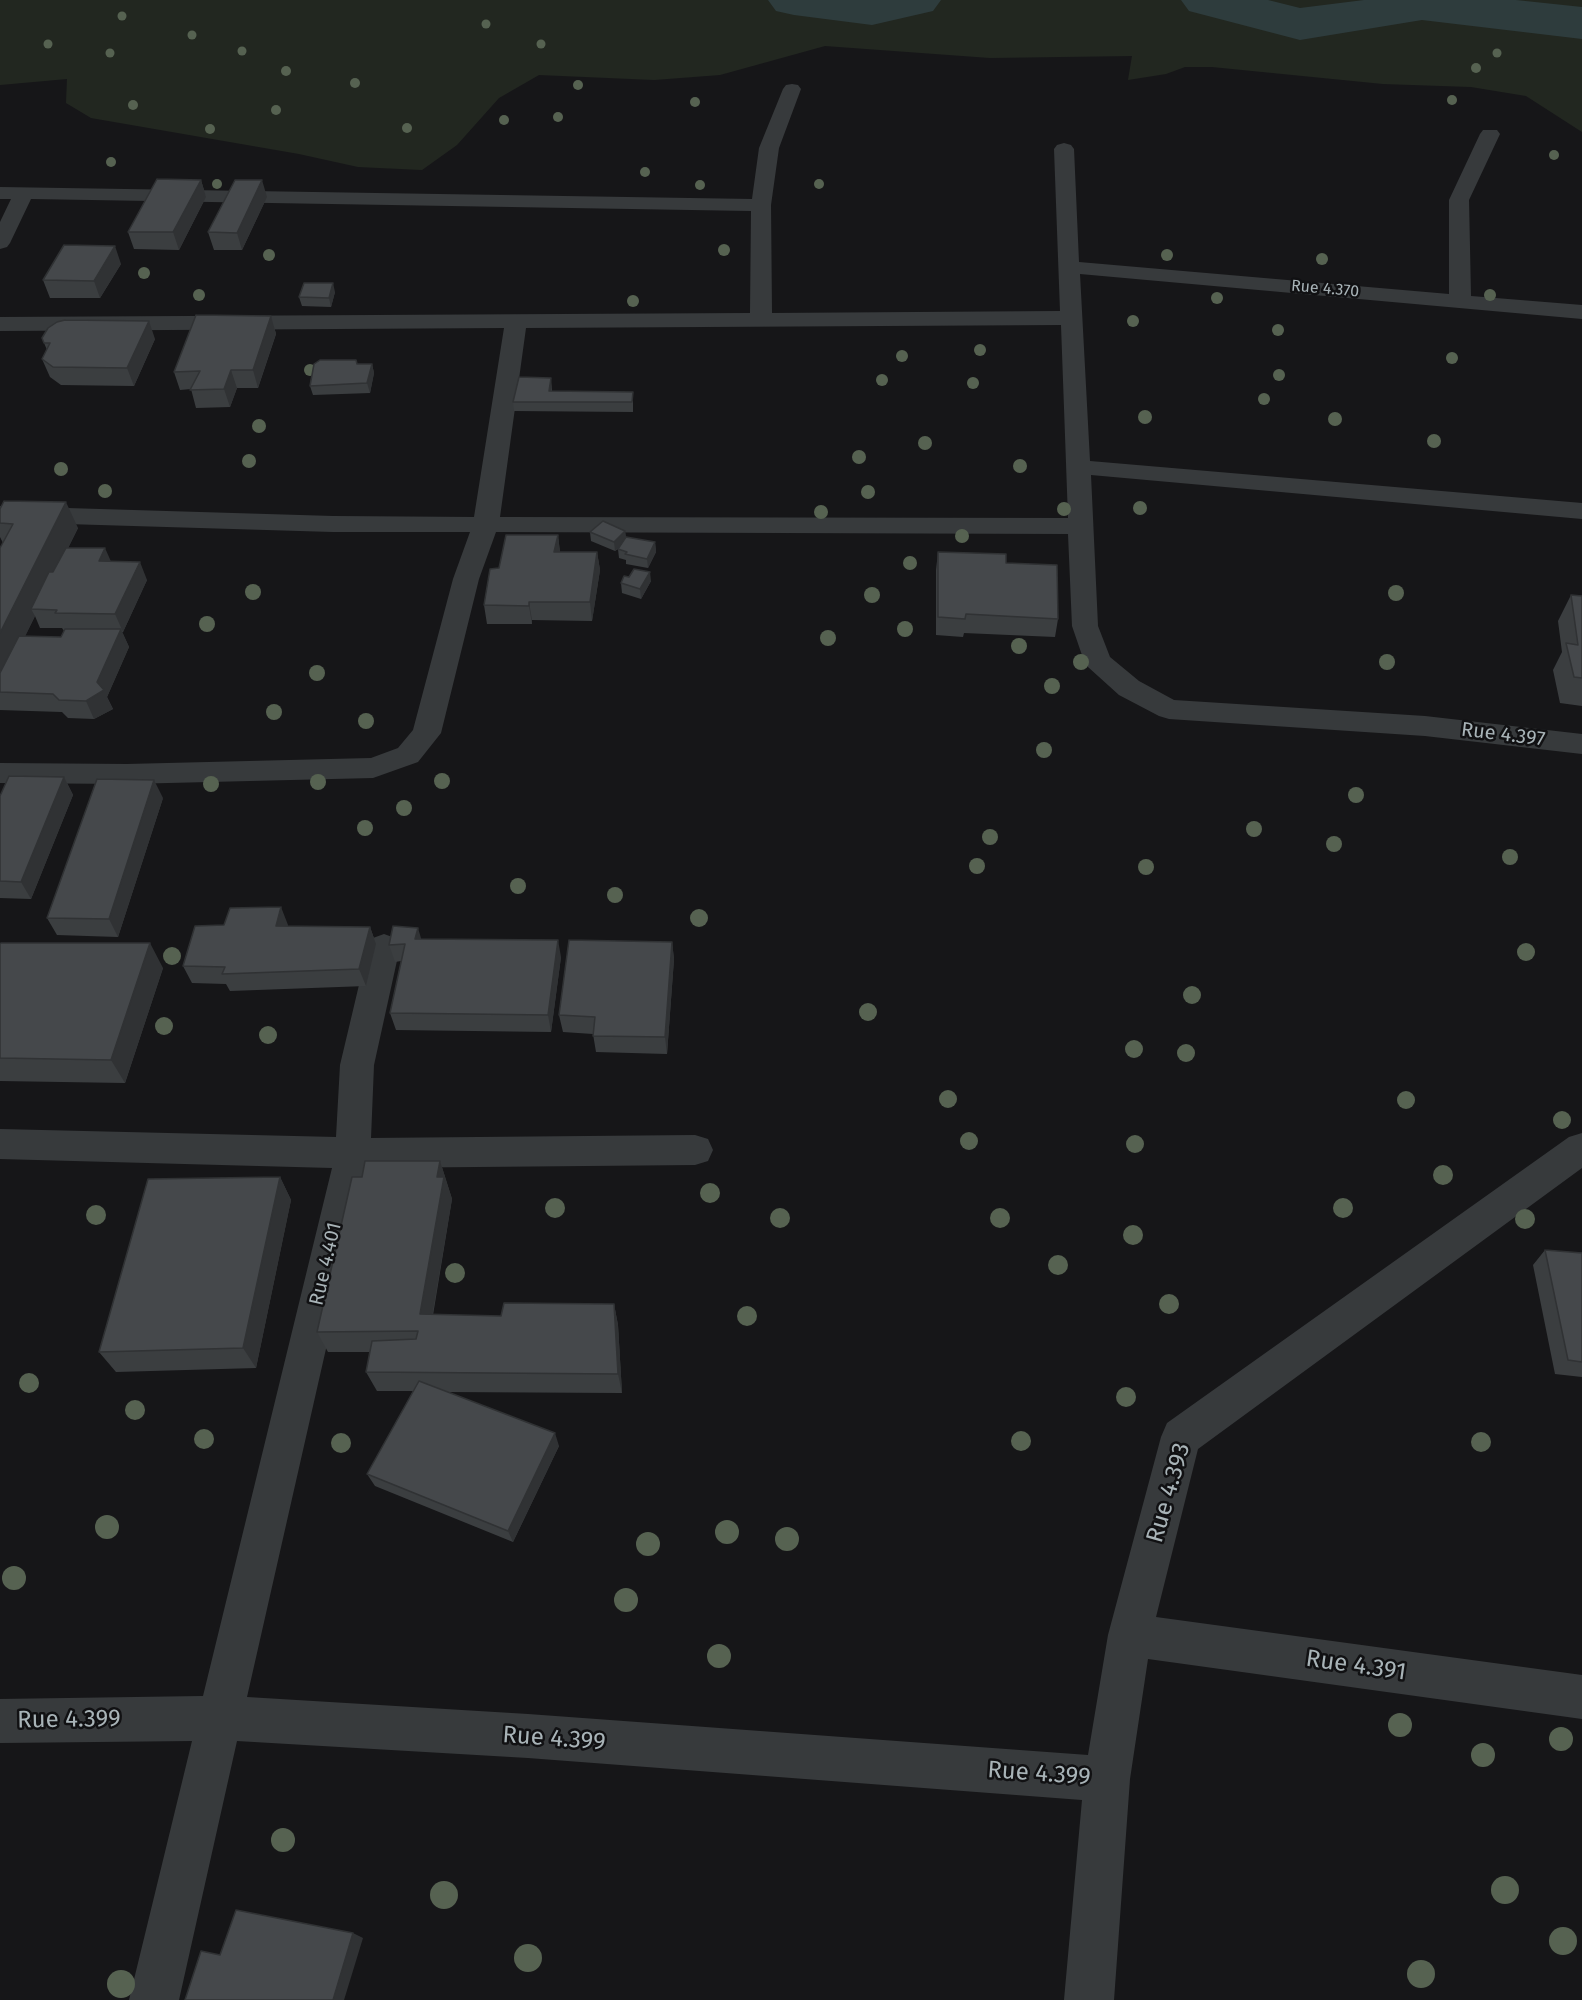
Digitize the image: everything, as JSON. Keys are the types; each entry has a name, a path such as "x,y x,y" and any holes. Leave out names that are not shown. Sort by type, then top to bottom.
{"street":[{"path":"761,320 761,205 769,148 792,89"},
{"path":"1460,301 1459,200 1490,135"},
{"name":"Rue 4.397","path":"1064,148 1085,626 1098,661 1129,688 1169,709 1425,726 1582,744"},
{"path":"0,243 25,192"},
{"path":"0,193 761,205"},
{"name":"Rue 4.370","path":"1069,267 1582,312"},
{"path":"0,324 1071,318"},
{"path":"0,773 127,774 373,768 408,755 427,733 466,579 486,524 516,321"},
{"path":"1078,466 1582,511"},
{"path":"0,514 333,524 1080,526"},
{"name":"Rue 4.401","path":"154,2000 352,1154 357,1065 384,946"},
{"path":"0,1144 352,1154 695,1150"},
{"name":"Rue 4.393","path":"1089,2000 1107,1779 1130,1635 1181,1437 1582,1148"},
{"name":"Rue 4.391","path":"1130,1635 1582,1697"},
{"name":"Rue 4.399","path":"0,1721 220,1718 528,1736 1107,1779"}],"shaded area":[{"path":"0,0 1582,0 1582,132 1526,96 1471,87 1383,84 1212,67 1185,67 1166,74 1128,80 1132,56 990,58 825,46 720,75 654,80 539,75 499,98 457,145 422,170 358,167 299,154 91,118 66,103 67,79 0,85"}],"building":[{"path":"157,179 201,180 173,232 128,232"},
{"path":"235,180 262,180 237,233 208,232"},
{"path":"64,245 115,246 94,281 43,280"},
{"path":"304,283 333,283 329,298 299,297"},
{"path":"196,315 271,316 253,370 231,370 224,389 190,390 200,371 174,372"},
{"path":"65,320 149,321 127,368 53,367 42,359 50,343 44,343 42,338 48,328"},
{"path":"320,360 356,360 357,364 372,364 367,383 310,386 314,364"},
{"path":"519,377 551,378 549,391 633,392 632,402 513,402"},
{"path":"4,501 66,502 0,633 0,548 13,524 0,523 0,509"},
{"path":"603,521 625,531 614,542 590,532"},
{"path":"506,535 558,535 554,552 597,552 590,602 529,602 529,606 484,605 490,569 499,568"},
{"path":"626,537 655,542 647,559 625,554 627,552 618,549"},
{"path":"66,548 105,548 99,561 140,562 115,614 55,613 57,610 31,609 49,572 53,572"},
{"path":"938,552 1006,554 1006,563 1057,565 1058,619 966,614 965,619 938,617"},
{"path":"634,569 650,572 640,589 621,583 624,576 629,577"},
{"path":"1571,595 1582,596 1582,678 1574,677 1566,643 1578,645"},
{"path":"65,629 121,629 97,682 104,690 86,701 59,700 53,694 0,692 0,673 19,636 61,637"},
{"path":"9,776 64,777 21,882 0,881 0,796"},
{"path":"97,779 154,780 109,919 47,918"},
{"path":"281,907 276,926 370,927 359,969 222,974 225,967 183,966 195,926 224,925 230,908"},
{"path":"393,926 418,928 415,939 558,940 548,1015 390,1013 405,944 389,945"},
{"path":"569,940 672,942 665,1037 593,1036 595,1017 559,1015"},
{"path":"1,943 150,943 111,1060 0,1058"},
{"path":"365,1161 440,1161 437,1177 444,1177 420,1314 501,1316 504,1303 614,1304 618,1374 366,1372 372,1341 416,1339 418,1331 317,1332 352,1177 362,1177"},
{"path":"280,1177 243,1348 99,1352 148,1179"},
{"path":"1545,1250 1582,1253 1582,1362 1568,1360"},
{"path":"419,1381 555,1433 508,1531 367,1474"},
{"path":"236,1910 353,1933 333,2000 185,2000 201,1951 220,1955"}],"waterway":[{"path":"794,0 872,9 915,0"},
{"path":"1207,0 1300,24 1422,5 1582,23"}]}
